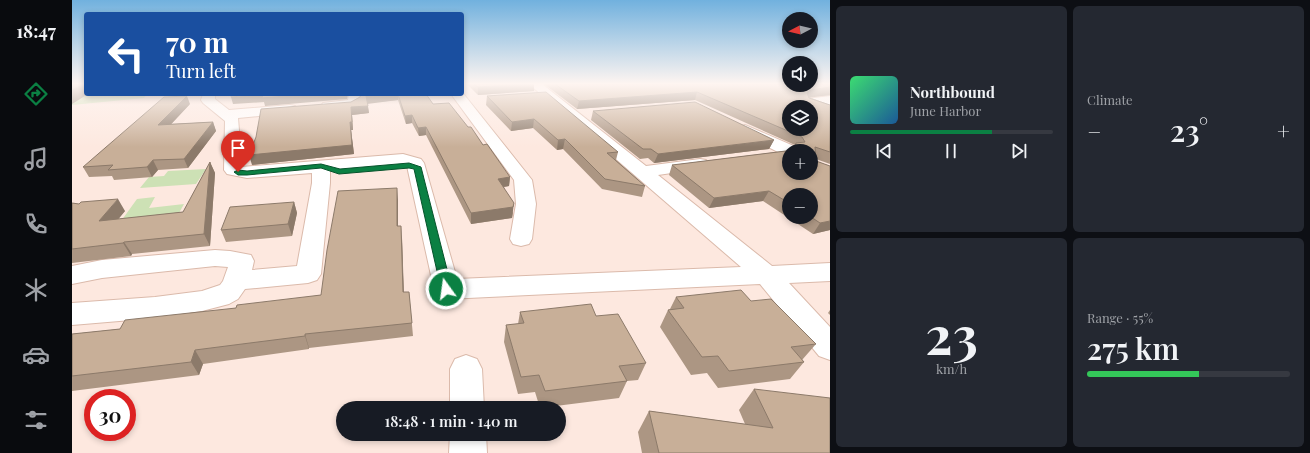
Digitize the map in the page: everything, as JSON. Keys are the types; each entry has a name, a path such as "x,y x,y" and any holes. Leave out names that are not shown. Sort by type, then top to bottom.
{"street":[{"path":"214,105 232,120 233,170 238,172 247,173 403,159 415,163 446,289 830,272"},
{"path":"226,115 340,105"},
{"path":"466,105 523,180 526,204 521,239"},
{"path":"565,105 583,115 642,172 766,275 830,347"},
{"path":"818,105 830,110"},
{"path":"733,123 782,148"},
{"path":"766,156 782,153"},
{"path":"642,172 714,163"},
{"path":"237,281 308,274 321,183 321,166"},
{"path":"72,276 102,269 215,258 230,258 242,261 237,281 229,293 214,299 188,304 72,314"},
{"path":"466,368 467,401"},
{"path":"468,441 468,453"}],"green space":[{"path":"206,169 196,184 140,188 149,177 164,176 168,171"},
{"path":"155,197 149,208 184,204 174,222 116,228 137,199"}],"building":[{"path":"155,105 178,105 158,125 213,122 184,159 153,160 147,167 108,170 113,165 83,167"},
{"path":"311,105 368,106 351,107 352,122 350,122 352,145 249,155 256,137 261,109"},
{"path":"402,105 451,105 468,127 471,127 483,145 487,144 510,177 498,179 514,203 513,207 471,213 426,127 418,128 412,115 405,116"},
{"path":"496,105 562,105 618,152 607,153 645,186 605,179 565,139 558,140 534,119 512,122"},
{"path":"659,105 702,105 774,140 658,154 651,149 643,149 593,111"},
{"path":"728,105 782,105 782,128"},
{"path":"818,105 830,105 830,152 818,148 818,144 796,144 805,142 800,136 818,136"},
{"path":"782,151 782,180 818,180 818,162 830,166 830,221 820,223 818,222 818,188 782,188 782,199 769,191 714,198 672,165"},
{"path":"210,162 204,234 72,249 72,203 79,204 81,202 118,199 99,221 183,212"},
{"path":"397,188 397,226 401,226 403,292 409,292 412,323 305,334 305,336 195,350 191,362 72,376 72,334 120,329 125,320 236,308 237,305 321,295 327,250 338,191"},
{"path":"294,202 288,224 221,230 230,207"},
{"path":"741,290 751,301 771,299 816,344 791,347 804,362 729,371 718,356 702,357 668,310 684,308 676,297"},
{"path":"591,304 596,316 618,314 646,363 619,366 627,381 545,391 539,375 521,377 506,325 524,323 520,312"},
{"path":"754,389 830,398 830,453 659,453 649,411 773,428"}],"route":[{"path":"238,172 247,173 321,166 330,170 339,171 409,165 417,167 446,289"}]}
